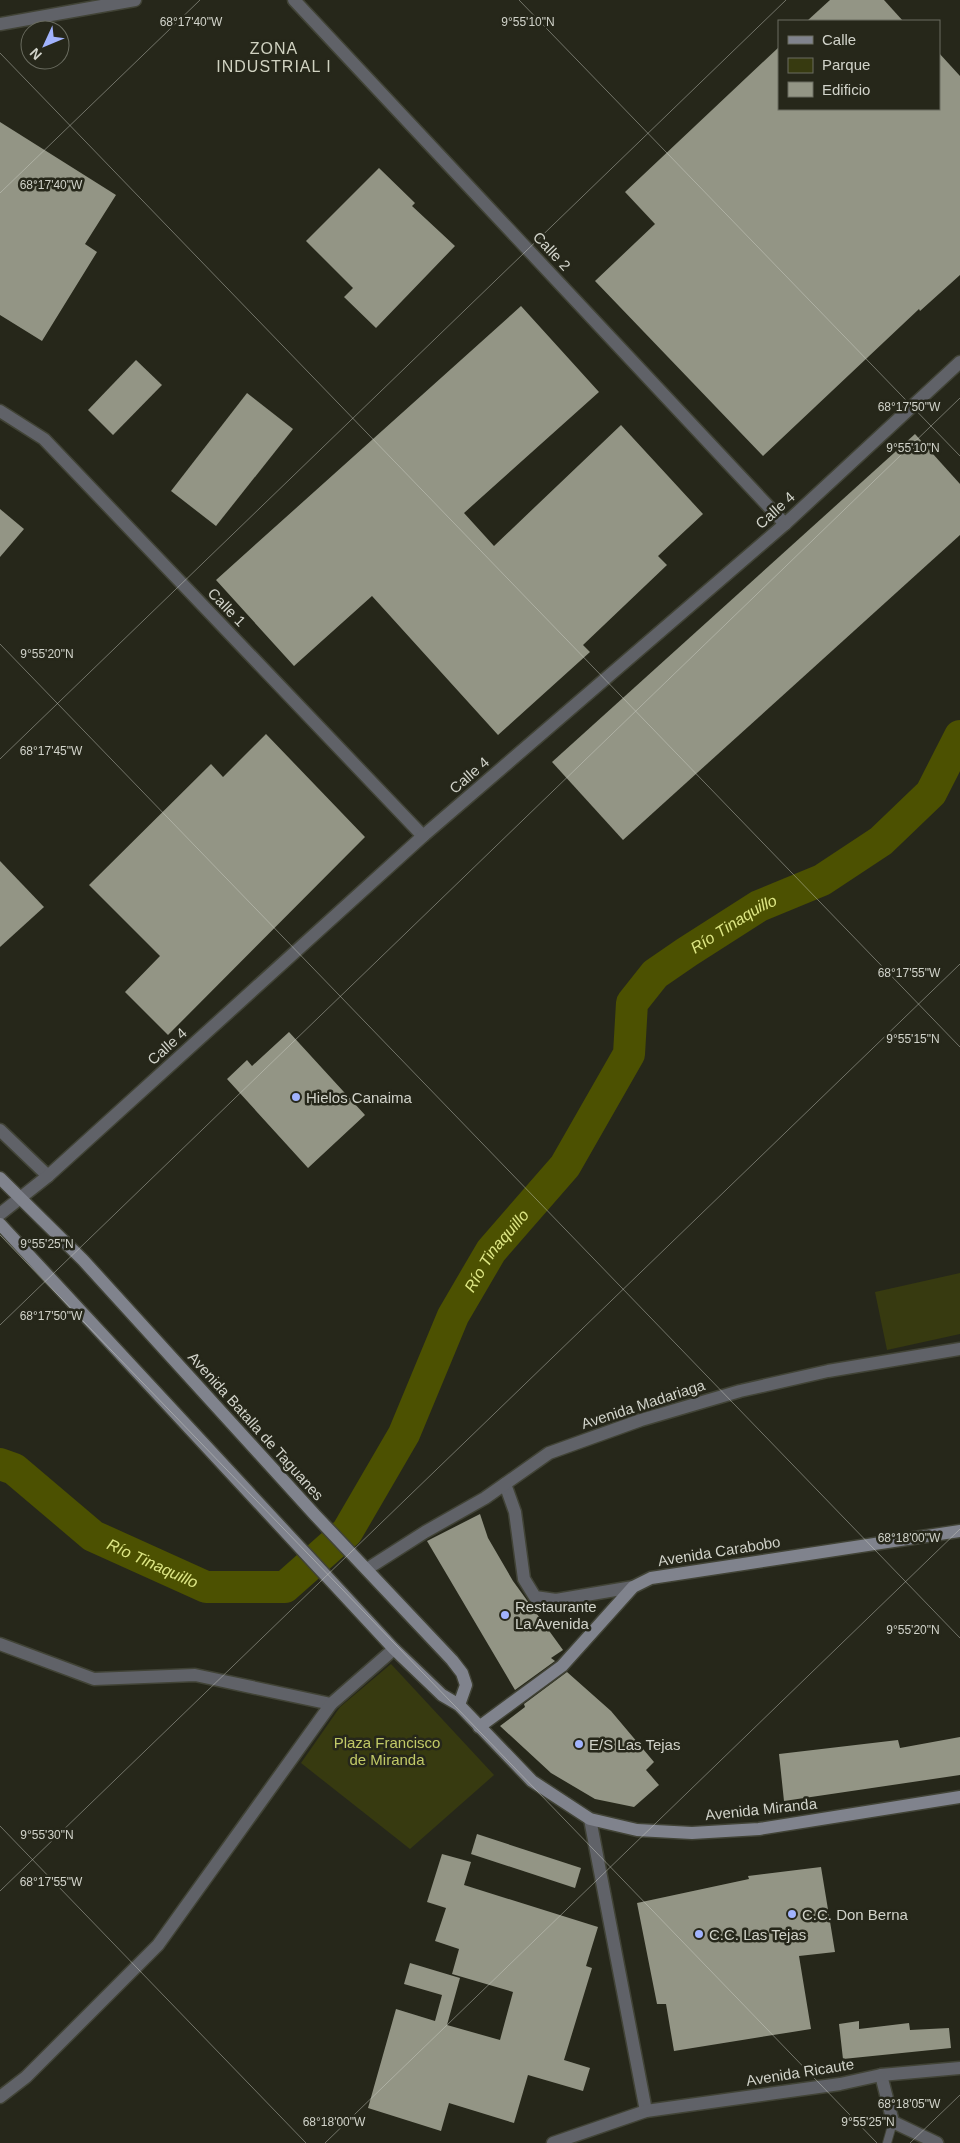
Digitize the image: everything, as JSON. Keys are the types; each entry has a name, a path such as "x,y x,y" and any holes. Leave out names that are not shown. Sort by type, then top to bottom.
{"street":[{"path":"0,24 135,0"},
{"name":"Calle 2","path":"294,0 785,524"},
{"name":"Calle 4","path":"0,1214 48,1176 423,836 785,524 960,362"},
{"name":"Calle 1","path":"0,411 44,439 423,836"},
{"path":"0,1130 48,1176"},
{"name":"Avenida Batalla de Taguanes","path":"0,1178 90,1267 315,1515 452,1660 462,1673 466,1685 459,1705"},
{"path":"0,1224 394,1649 442,1695 459,1705 479,1727"},
{"name":"Avenida Madariaga","path":"367,1569 505,1484 549,1453 641,1420 731,1393 828,1371 960,1349"},
{"path":"505,1484 515,1512 524,1579 535,1596 556,1600 634,1587"},
{"name":"Avenida Carabobo","path":"479,1727 562,1666 634,1587 651,1578 960,1531"},
{"path":"0,1644 94,1679 195,1675 331,1704"},
{"path":"0,2097 26,2077 158,1945 331,1704 394,1649"},
{"name":"Avenida Miranda","path":"479,1727 532,1781 590,1819 646,1830 692,1833 750,1830 960,1797"},
{"path":"590,1819 646,2111"},
{"name":"Avenida Ricaute","path":"553,2143 646,2111 840,2084 881,2075 960,2068"},
{"path":"881,2075 893,2122 937,2143"}],"lane":[{"path":"887,2143 893,2122"}],"green space":[{"path":"960,1273 960,1334 887,1350 875,1292"},
{"name":"Plaza Francisco de Miranda","path":"391,1664 494,1775 410,1849 301,1763 340,1707"}],"building":[{"path":"830,0 884,0 902,20 808,20"},
{"path":"778,48 778,110 940,110 940,54 960,76 960,275 920,311 919,309 763,456 595,281 655,224 625,192"},
{"path":"0,122 116,195 85,244 97,252 42,341 0,315"},
{"path":"379,168 415,203 412,206 455,246 376,328 344,297 353,288 306,241"},
{"path":"521,306 599,392 464,513 494,546 621,425 703,514 658,556 667,565 583,645 590,652 498,735 372,596 294,666 216,580"},
{"path":"136,360 162,385 113,435 88,410"},
{"path":"247,393 293,429 216,526 171,491"},
{"path":"915,434 960,484 960,535 623,840 552,762"},
{"path":"0,509 24,529 0,557"},
{"path":"266,734 365,837 168,1035 125,992 160,956 89,885 211,764 223,777"},
{"path":"0,861 44,907 0,947"},
{"name":"Hielos Canaima","path":"289,1032 365,1115 308,1168 227,1079 247,1060 252,1066"},
{"name":"Restaurante La Avenida","path":"480,1514 488,1538 513,1581 563,1650 551,1658 555,1661 515,1690 427,1541"},
{"name":"E/S Las Tejas","path":"567,1672 611,1711 654,1762 646,1770 659,1785 634,1807 595,1799 551,1773 500,1726 525,1707 524,1704"},
{"path":"960,1737 960,1775 784,1801 779,1754 898,1740 900,1748"},
{"path":"477,1834 581,1868 575,1888 471,1854"},
{"path":"442,1854 471,1862 464,1885 598,1927 586,1966 592,1968 564,2060 590,2068 583,2091 528,2075 514,2123 449,2103 441,2131 368,2108 396,2009 435,2021 442,1995 404,1984 410,1963 460,1978 447,2025 500,2040 513,1992 452,1974 459,1949 435,1941 446,1908 427,1902"},
{"path":"821,1867 835,1952 799,1956 811,2029 674,2051 666,2004 657,2004 637,1903 749,1879 748,1876"},
{"path":"859,2021 859,2029 909,2023 910,2030 949,2028 951,2048 843,2059 839,2024"}],"waterway":[{"name":"Río Tinaquillo","path":"0,1464 14,1469 93,1536 206,1587 285,1587 347,1532 404,1434 453,1316 491,1251 565,1166 629,1054 632,1003 655,974 759,906 822,880 881,841 931,793 960,736"}],"place":[{"name":"Hielos Canaima","path":"296,1097"},
{"name":"Restaurante La Avenida","path":"505,1615"},
{"name":"E/S Las Tejas","path":"579,1744"},
{"name":"C.C. Don Berna","path":"792,1914"},
{"name":"C.C. Las Tejas","path":"699,1934"}],"district":[{"name":"ZONA INDUSTRIAL I","path":"274,57"}]}
